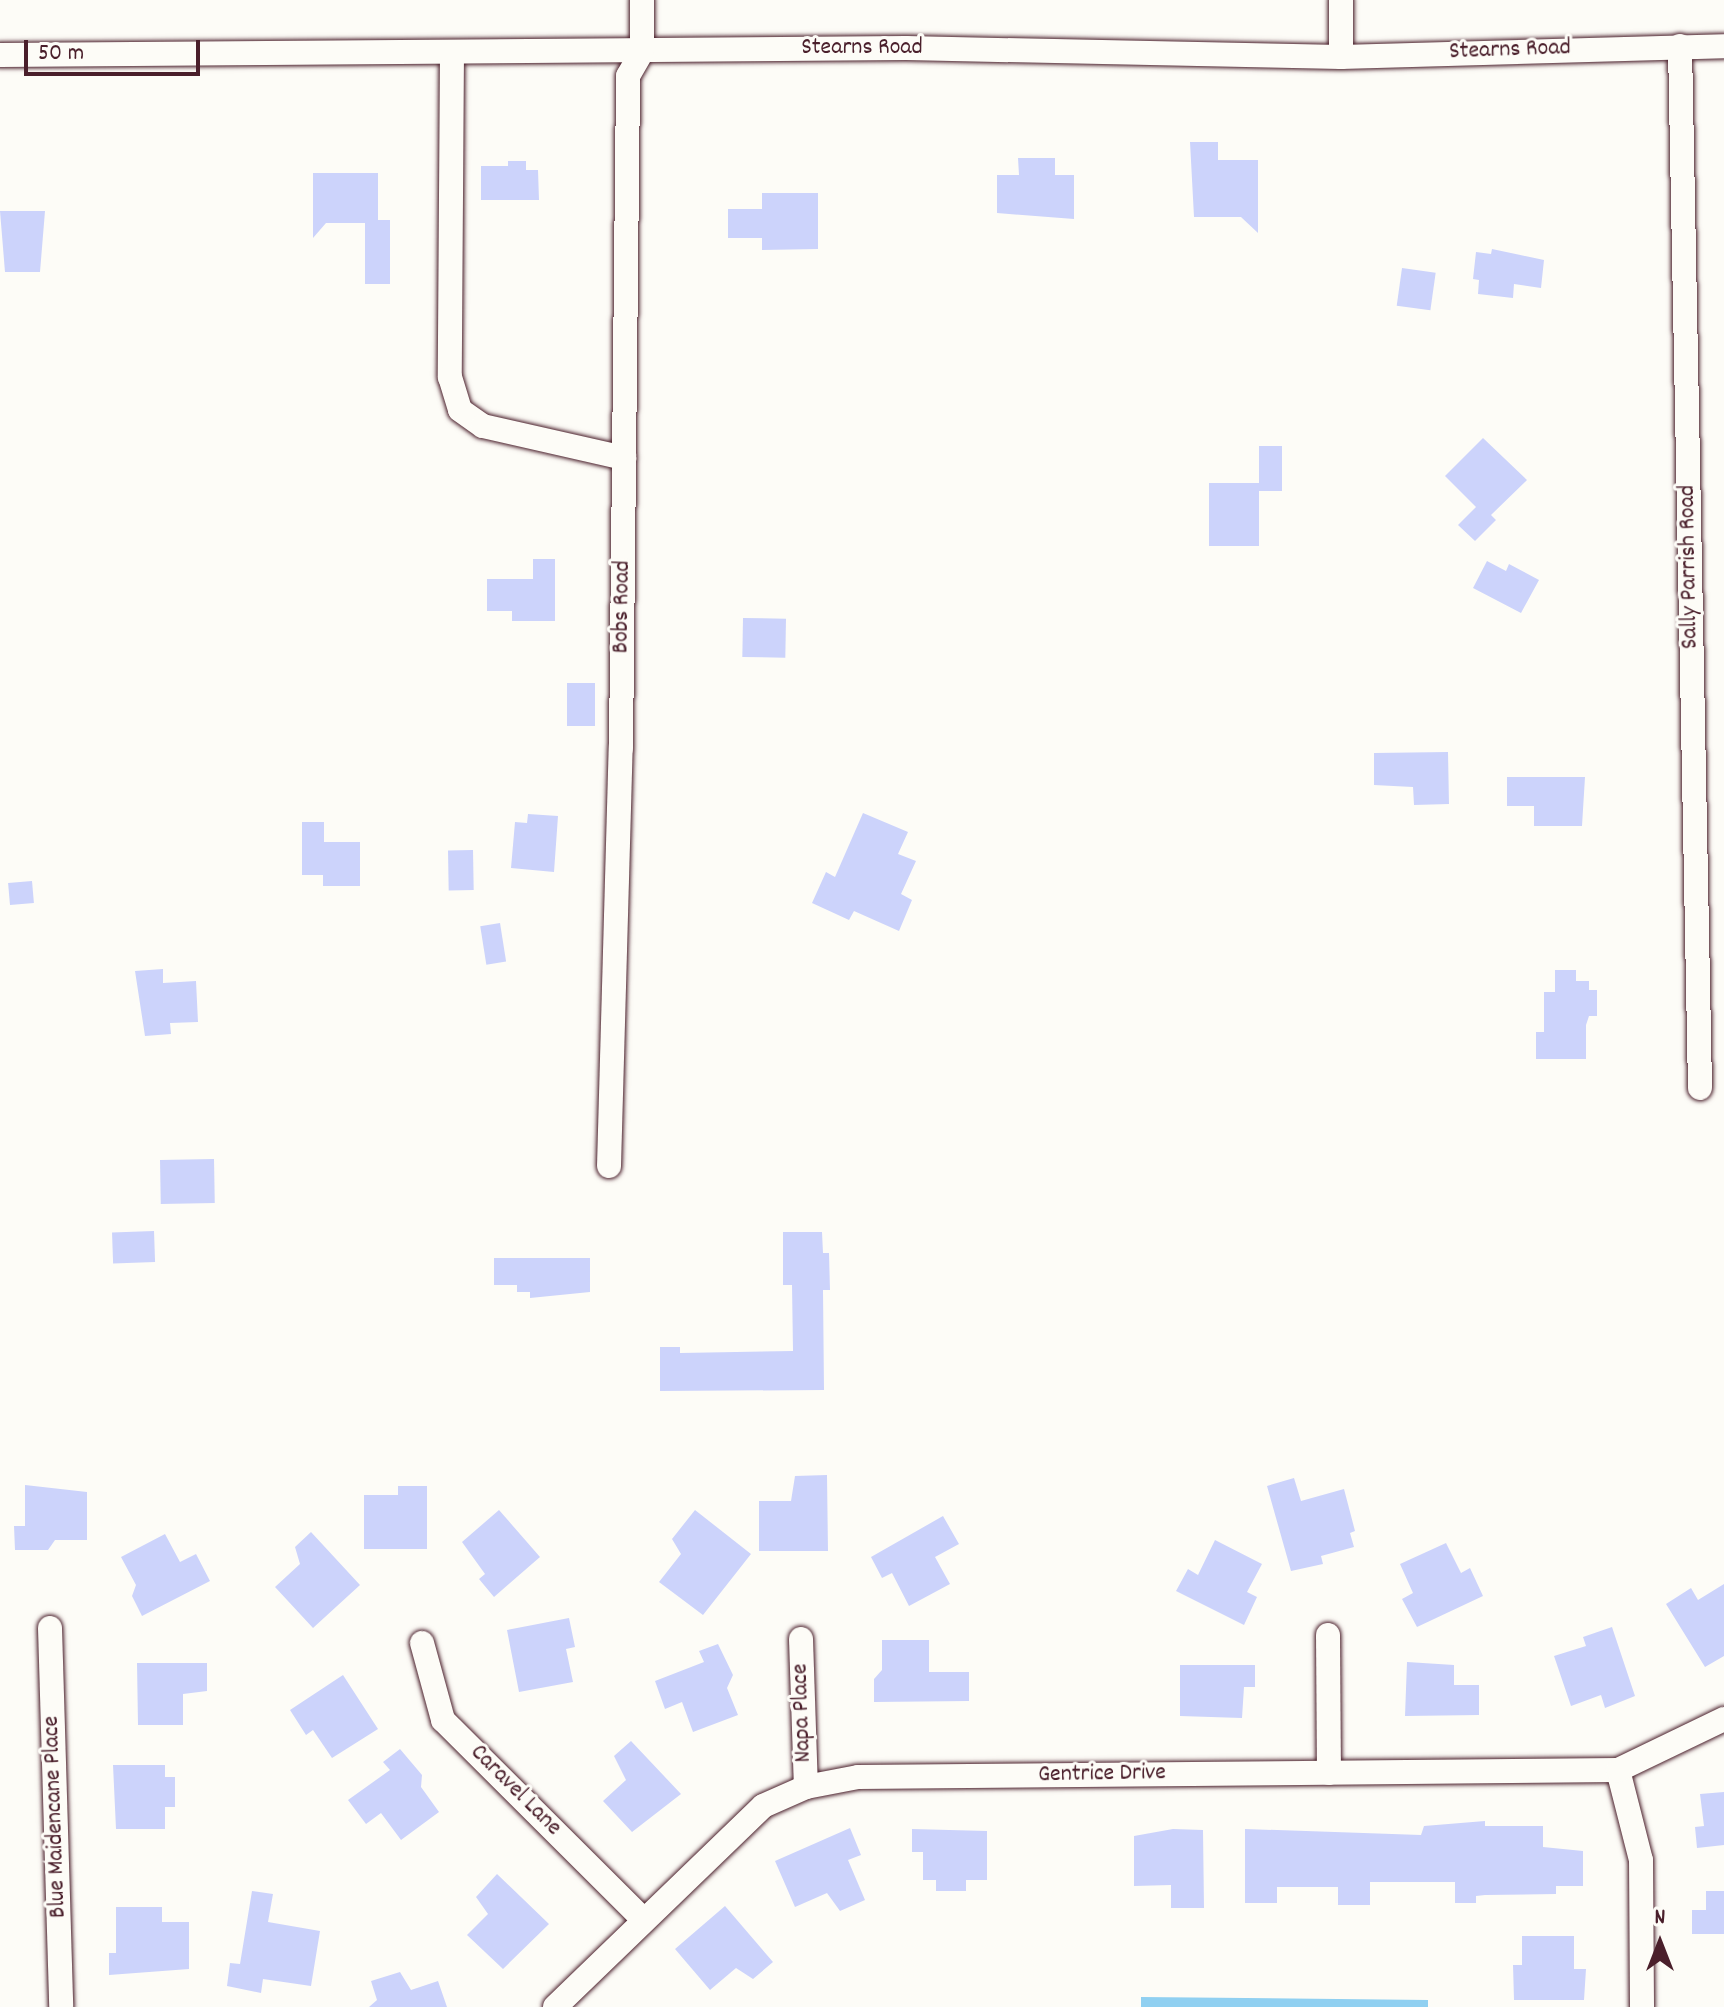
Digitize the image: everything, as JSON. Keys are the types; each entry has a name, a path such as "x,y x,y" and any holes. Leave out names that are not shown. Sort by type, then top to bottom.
{"street":[{"path":"642,0 642,52"},
{"path":"1341,0 1341,57"},
{"name":"Sally Parrish Road","path":"1680,46 1700,1088"},
{"name":"Stearns Road","path":"0,55 906,48 1341,57 1724,46"},
{"path":"452,52 450,377 460,410 483,426 624,458"},
{"name":"Bobs Road","path":"609,1166 624,458 628,76 642,52"},
{"name":"Blue Maidencane Place","path":"50,1628 61,2007"},
{"path":"1328,1635 1329,1773"},
{"name":"Napa Place","path":"801,1639 806,1787"},
{"name":"Caravel Lane","path":"422,1643 443,1720 643,1919"},
{"name":"Gentrice Drive","path":"555,2007 763,1806 806,1787 858,1777 1618,1770 1724,1719"},
{"path":"1618,1770 1641,1860 1642,2007"}],"water":[{"path":"1141,1997 1428,2000 1428,2007 1141,2007"}],"building":[{"path":"1190,142 1218,142 1218,160 1258,160 1258,233 1241,217 1194,217"},
{"path":"1018,158 1055,158 1055,175 1074,175 1074,219 997,213 997,175 1019,175"},
{"path":"508,161 526,161 526,170 538,170 539,200 481,200 481,166 508,166"},
{"path":"313,173 378,173 378,220 390,220 390,284 365,284 365,223 326,223 313,238"},
{"path":"762,193 818,193 818,249 762,250 762,238 728,238 728,209 762,209"},
{"path":"0,211 45,211 40,272 5,272"},
{"path":"1492,249 1544,260 1541,288 1514,284 1513,298 1478,294 1479,280 1473,279 1476,252 1491,254"},
{"path":"1402,268 1436,273 1430,310 1397,306"},
{"path":"1483,438 1527,480 1491,515 1496,520 1475,541 1458,525 1476,507 1445,476"},
{"path":"1259,446 1282,446 1282,491 1259,491"},
{"path":"1209,483 1259,483 1259,546 1209,546"},
{"path":"533,559 555,559 555,621 512,621 512,611 487,611 487,579 533,579"},
{"path":"1487,561 1506,571 1509,564 1539,580 1521,613 1473,588"},
{"path":"743,618 786,619 785,658 742,657"},
{"path":"567,683 595,683 595,726 567,726"},
{"path":"1448,752 1449,804 1414,805 1413,787 1374,785 1374,753"},
{"path":"1507,777 1585,777 1582,826 1534,826 1534,806 1507,806"},
{"path":"863,813 908,832 898,854 916,861 901,894 912,900 899,931 854,911 849,920 812,903 826,872 835,877"},
{"path":"528,814 558,816 554,872 511,868 515,822 527,823"},
{"path":"302,822 324,822 324,842 360,842 360,886 323,886 323,875 302,875"},
{"path":"448,850 473,850 474,890 449,890"},
{"path":"32,881 34,903 10,905 8,883"},
{"path":"500,923 506,962 486,965 480,926"},
{"path":"163,969 163,983 196,981 198,1022 170,1023 171,1034 145,1036 135,971"},
{"path":"1555,970 1576,970 1576,981 1589,981 1589,990 1597,990 1597,1016 1589,1016 1586,1025 1586,1059 1536,1059 1536,1032 1544,1032 1544,992 1555,992"},
{"path":"214,1159 215,1203 161,1204 160,1160"},
{"path":"154,1231 155,1262 113,1263 112,1232"},
{"path":"783,1232 822,1232 823,1253 829,1253 830,1290 823,1290 824,1390 660,1391 660,1347 680,1347 680,1353 793,1351 792,1285 783,1285"},
{"path":"494,1258 590,1258 590,1292 530,1298 530,1292 517,1292 517,1285 494,1285"},
{"path":"827,1475 828,1551 759,1551 759,1501 791,1501 795,1476"},
{"path":"1294,1478 1301,1501 1344,1489 1355,1531 1350,1533 1354,1547 1321,1556 1323,1564 1291,1571 1267,1486"},
{"path":"25,1485 87,1492 87,1540 55,1540 48,1550 15,1550 14,1526 25,1526"},
{"path":"398,1486 427,1486 427,1549 364,1549 364,1495 398,1495"},
{"path":"499,1510 540,1557 494,1597 479,1579 485,1574 462,1542"},
{"path":"695,1510 751,1554 703,1615 659,1582 681,1554 672,1539"},
{"path":"943,1516 959,1544 935,1557 950,1584 909,1606 892,1573 882,1578 871,1557"},
{"path":"311,1532 360,1585 313,1628 275,1587 300,1564 295,1547"},
{"path":"165,1534 180,1562 196,1554 210,1581 142,1616 132,1596 136,1585 121,1557"},
{"path":"1215,1540 1262,1564 1247,1592 1257,1597 1244,1625 1176,1591 1188,1569 1198,1575"},
{"path":"1446,1543 1461,1573 1470,1568 1483,1596 1417,1627 1402,1599 1413,1593 1400,1564"},
{"path":"1724,1584 1724,1656 1705,1667 1666,1604 1691,1588 1698,1600"},
{"path":"569,1618 575,1647 566,1649 573,1682 519,1692 507,1630"},
{"path":"1612,1627 1635,1696 1605,1708 1601,1695 1571,1706 1554,1656 1586,1646 1583,1637"},
{"path":"882,1640 929,1640 929,1672 969,1672 969,1701 874,1702 874,1679 882,1670"},
{"path":"718,1644 733,1675 727,1688 738,1715 693,1732 682,1702 665,1709 655,1681 704,1662 699,1651"},
{"path":"1407,1662 1454,1665 1454,1685 1479,1685 1479,1715 1405,1716"},
{"path":"137,1663 207,1663 207,1691 183,1694 183,1725 138,1725"},
{"path":"1180,1665 1255,1665 1255,1687 1244,1687 1242,1718 1180,1716"},
{"path":"343,1675 378,1729 332,1758 313,1730 306,1735 290,1710"},
{"path":"631,1741 681,1794 632,1832 603,1801 626,1780 614,1756"},
{"path":"400,1749 422,1775 421,1787 439,1812 401,1840 381,1813 366,1824 348,1800 390,1770 383,1762"},
{"path":"113,1765 165,1765 165,1777 175,1777 175,1807 165,1807 165,1829 116,1829"},
{"path":"1724,1792 1724,1845 1697,1848 1695,1827 1704,1826 1700,1794"},
{"path":"1485,1821 1485,1826 1543,1826 1543,1847 1583,1851 1583,1886 1556,1886 1556,1894 1485,1895 1476,1896 1476,1903 1455,1903 1455,1882 1370,1882 1370,1905 1338,1905 1338,1887 1277,1887 1277,1903 1245,1903 1245,1829 1421,1835 1424,1826"},
{"path":"850,1828 861,1855 848,1860 865,1900 840,1911 827,1893 795,1907 775,1861"},
{"path":"912,1829 987,1831 987,1880 966,1880 966,1891 936,1891 936,1880 923,1880 923,1852 912,1852"},
{"path":"1173,1829 1203,1830 1204,1908 1171,1908 1171,1885 1134,1886 1134,1836"},
{"path":"497,1874 549,1924 503,1969 467,1935 488,1914 476,1897"},
{"path":"252,1891 273,1894 268,1922 320,1931 311,1986 263,1979 261,1993 227,1986 230,1963 240,1964"},
{"path":"1706,1891 1724,1891 1724,1934 1692,1934 1692,1910 1706,1910"},
{"path":"725,1906 773,1962 753,1979 736,1968 710,1990 675,1949"},
{"path":"116,1907 162,1907 162,1922 189,1922 189,1969 109,1975 109,1953 116,1953"},
{"path":"1522,1936 1574,1936 1574,1969 1586,1969 1584,2000 1514,2000 1513,1965 1522,1965"},
{"path":"400,1972 411,1990 438,1981 447,2007 369,2007 377,2000 371,1981"}]}
